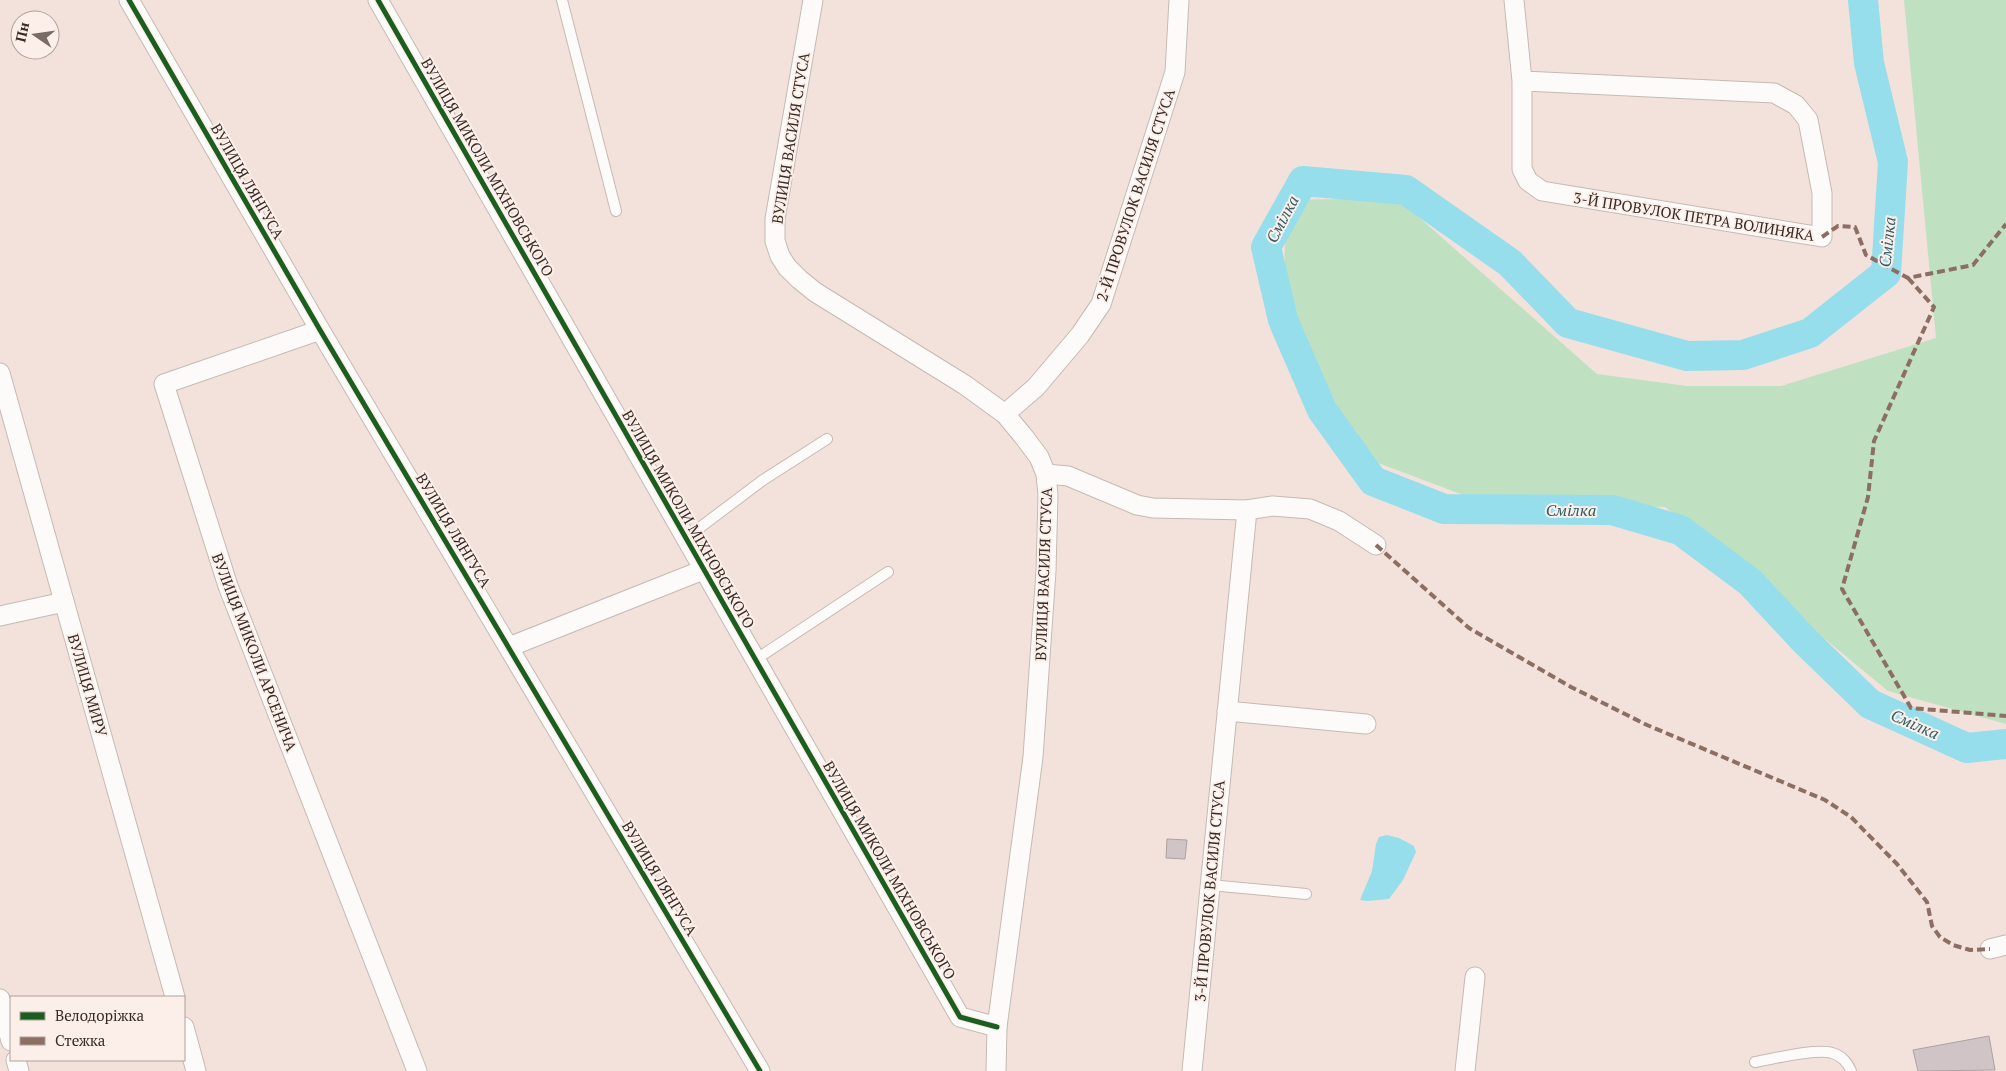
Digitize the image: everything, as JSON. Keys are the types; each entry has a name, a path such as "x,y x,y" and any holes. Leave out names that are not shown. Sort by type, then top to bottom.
{"street":[{"name":"ВУЛИЦЯ ЛЯНГУСА","path":"128,0 320,330 760,1071"},
{"name":"ВУЛИЦЯ МИКОЛИ МІХНОВСЬКОГО","path":"378,0 960,1017 997,1027"},
{"name":"ВУЛИЦЯ ВАСИЛЯ СТУСА","path":"813,0 775,219 775,241 780,256 787,267 815,292 965,385 1004,414 1039,457 1046,474 1048,495 1046,571 1033,757 997,1027 996,1071"},
{"name":"2-Й ПРОВУЛОК ВАСИЛЯ СТУСА","path":"1004,414 1036,387 1080,335 1100,304 1175,72 1179,0"},
{"path":"1514,0 1522,81"},
{"name":"3-Й ПРОВУЛОК ПЕТРА ВОЛИНЯКА","path":"1522,81 1774,93 1796,105 1808,120 1822,193 1822,237 1542,191 1528,181 1522,169 1522,81"},
{"name":"ВУЛИЦЯ МИКОЛИ АРСЕНИЧА","path":"320,330 164,384 228,586 416,1071"},
{"name":"ВУЛИЦЯ МИРУ","path":"0,373 175,996"},
{"path":"1046,474 1068,476 1136,504 1153,508 1247,510 1273,506 1310,509 1339,521 1376,545"},
{"name":"3-Й ПРОВУЛОК ВАСИЛЯ СТУСА","path":"1192,1071 1247,510"},
{"path":"509,647 703,570"},
{"path":"0,616 64,602"},
{"path":"1227,711 1366,724"},
{"path":"1465,1071 1475,977"},
{"path":"0,999 10,1037"},
{"path":"185,1031 196,1071"}],"lane":[{"path":"562,0 616,211"},
{"name":"ВУЛИЦЯ МИКОЛИ МІХНОВСЬКОГО","path":"686,538 763,480 827,439"},
{"path":"755,660 888,572"},
{"path":"1210,885 1306,894"},
{"path":"1755,1062 1822,1052 1840,1056 1851,1071"}],"green space":[{"path":"1904,0 2006,0 2006,724 1888,691 1665,507 1501,509 1354,454 1283,332 1286,200 1397,198 1597,374 1687,386 1781,386 1936,338"}],"water":[{"path":"1387,835 1399,838 1414,846 1416,852 1403,880 1389,899 1360,900 1372,871 1376,844 1379,837"}],"building":[{"path":"1167,839 1187,840 1185,859 1166,858"},
{"path":"1989,1036 1995,1070 1918,1071 1913,1050"}],"waterway":[{"name":"Смілка","path":"1863,0 1869,63 1893,162 1886,273 1810,333 1743,355 1687,356 1568,323 1510,263 1406,190 1303,181 1266,247 1283,320 1322,410 1373,481 1444,509 1612,510 1680,530 1750,582 1804,640 1870,704 1967,748 2006,744"}],"marked path":[{"path":"1822,237 1838,226 1855,227 1866,255 1908,278 1973,265 2006,224"},
{"path":"1908,278 1934,307 1874,441 1868,497 1842,589 1911,708 2006,716"},
{"path":"1376,545 1469,628 1571,687 1647,725 1825,800 1851,817 1897,864 1927,902 1932,926 1940,937 1953,945 1970,950 1990,949"}],"cycle path":[{"path":"129,0 320,330 760,1071"},
{"path":"378,0 960,1017 997,1027"}]}
